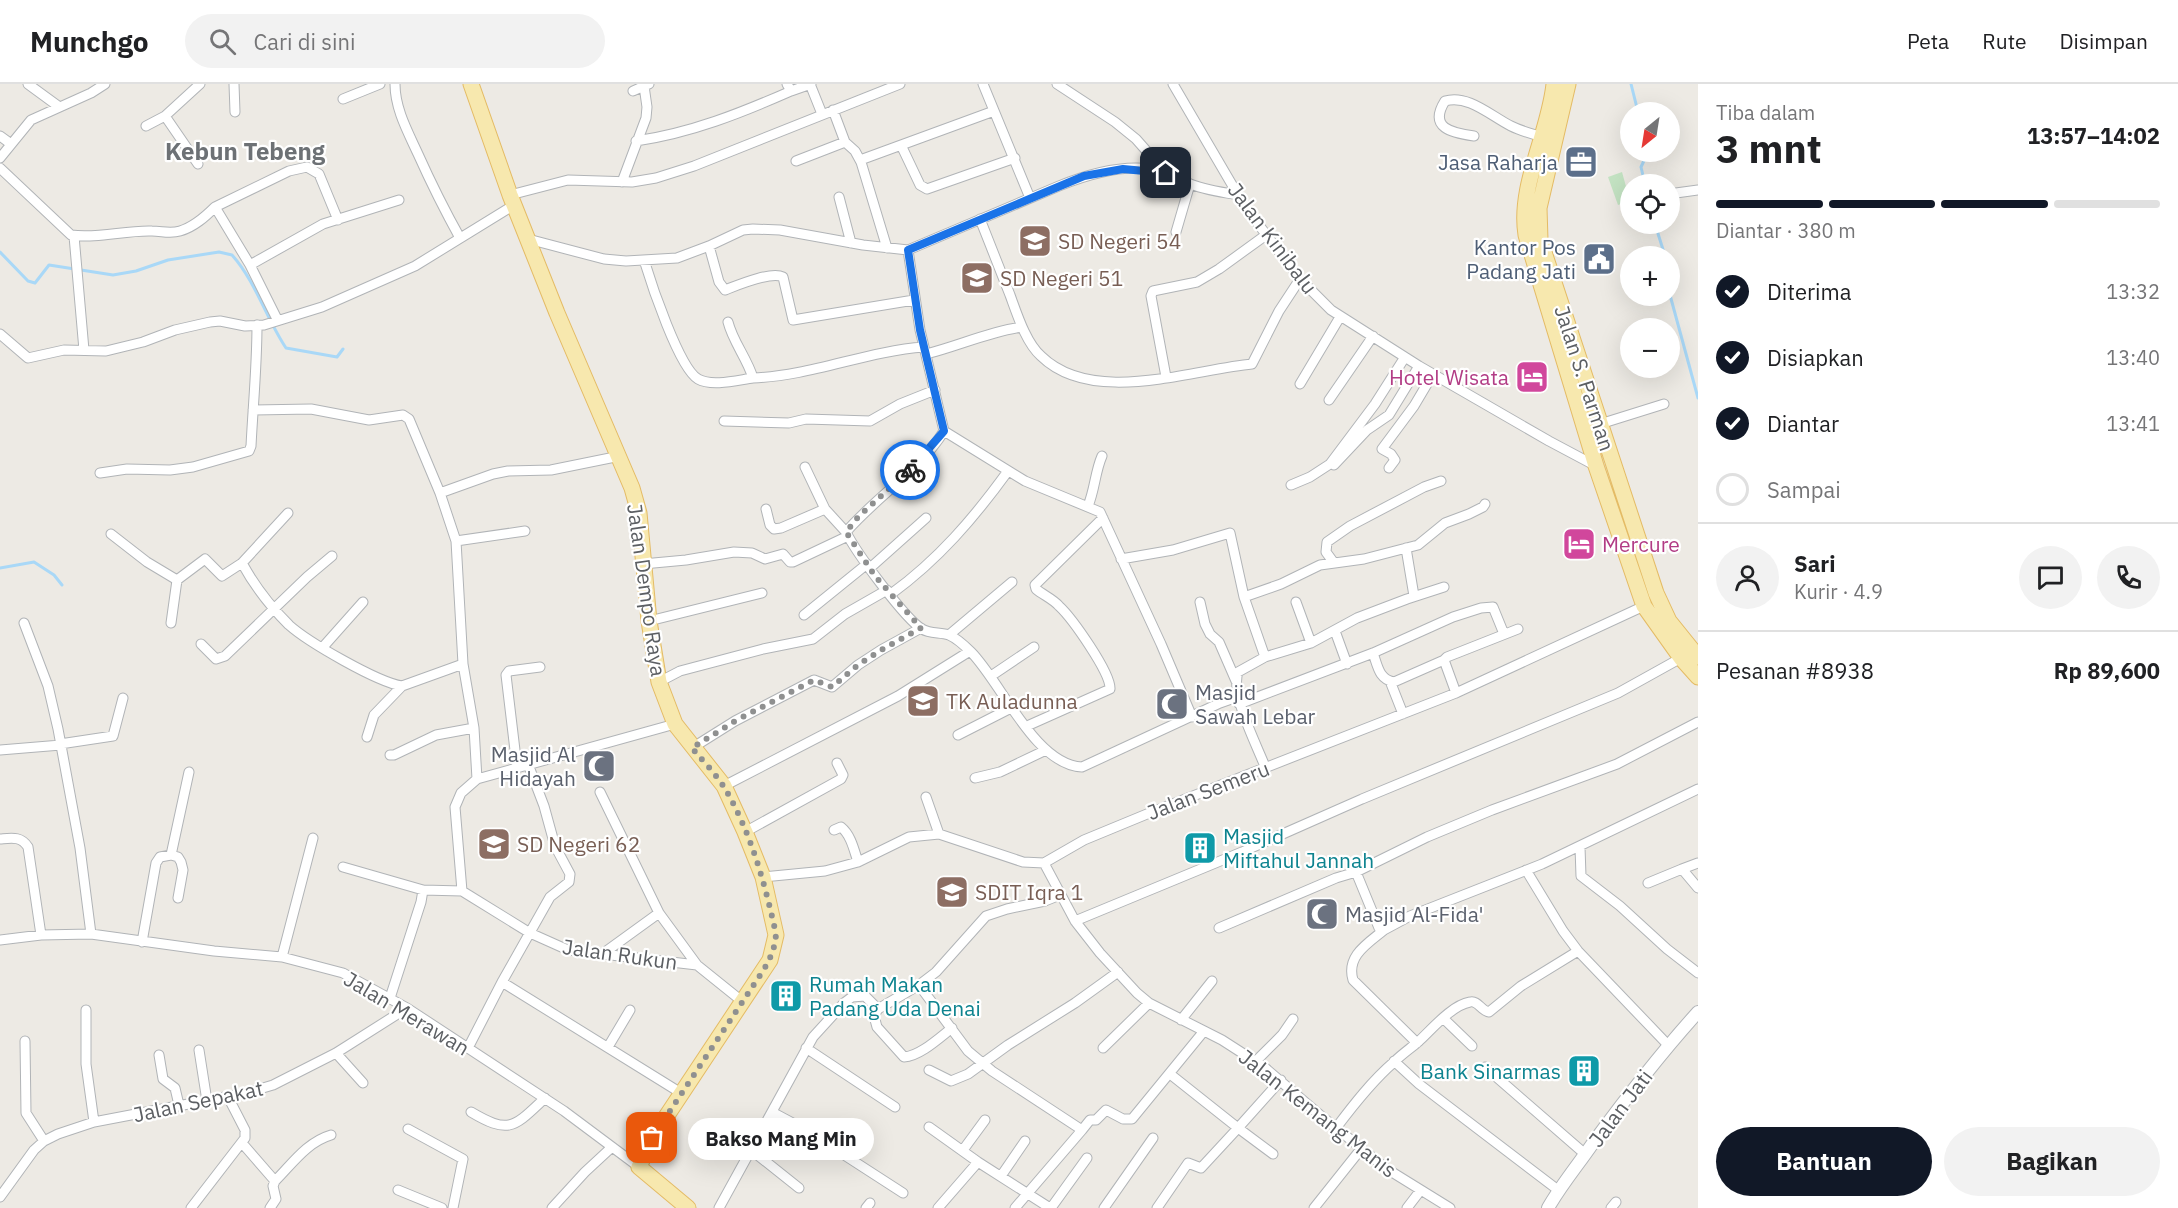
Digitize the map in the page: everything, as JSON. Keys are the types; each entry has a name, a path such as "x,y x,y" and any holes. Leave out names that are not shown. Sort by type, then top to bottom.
{"main road":[{"name":"Jalan Dempo Raya","path":"471,84 512,200 557,313 620,456 639,513 649,621 659,682 675,724 723,786 745,832 763,877 776,934 770,960 652,1138 639,1167"},
{"name":"Jalan S. Parman","path":"1554,84 1524,211 1525,225 1596,466 1644,606 1681,658 1698,676"},
{"name":"Jalan S. Parman","path":"1568,84 1539,208 1540,240 1656,593 1669,621 1698,657"},
{"path":"639,1167 688,1208"}],"street":[{"path":"28,84 58,106"},
{"path":"0,158 31,120 91,93 105,84"},
{"path":"146,126 165,116 200,84"},
{"path":"234,84 235,112"},
{"path":"343,99 380,84"},
{"path":"394,84 397,103 406,129 460,238"},
{"path":"636,141 675,133 730,117 789,88 810,84 822,114"},
{"path":"0,334 28,358 64,350 115,349 210,322 260,325 341,300 415,266 460,238 512,200 568,180 643,181 694,166 900,84"},
{"path":"983,84 1030,198"},
{"path":"1057,84 1129,133 1166,173"},
{"name":"Jalan Kinibalu","path":"1173,84 1238,195 1300,279 1331,310 1419,366 1548,441 1596,466"},
{"path":"622,182 646,115 647,85 633,91"},
{"path":"1474,136 1452,132 1441,125 1440,108 1445,100 1455,98 1511,126 1543,137"},
{"path":"833,110 845,142 855,151 861,162 887,248"},
{"path":"861,162 863,159 994,111"},
{"path":"165,116 198,164"},
{"path":"0,136 11,144"},
{"path":"796,161 845,142"},
{"path":"901,145 920,185 927,189 1015,158"},
{"path":"0,168 59,226 74,236 181,231 204,218 215,207 289,171 307,167 319,174 338,219"},
{"path":"528,239 604,259 677,258 743,230 753,229 780,230 851,243 908,250 1084,176 1103,172 1123,169 1166,173 1190,184 1238,195"},
{"path":"1176,232 1190,184"},
{"path":"1680,192 1698,190"},
{"path":"839,197 851,243"},
{"path":"250,266 323,224 399,200"},
{"path":"215,207 250,266 276,319"},
{"path":"980,219 1022,327 1040,356 1058,369 1078,379 1133,381 1252,364 1279,311 1300,279"},
{"path":"1166,377 1151,296 1153,291 1203,278 1266,235"},
{"path":"74,236 84,350"},
{"path":"709,246 719,282 724,290 769,276 783,277 793,320 914,300"},
{"path":"908,250 914,300 944,431 1026,481 1100,512 1192,717"},
{"path":"644,260 667,324 690,373 708,382 817,368 899,349 925,350 955,347 1010,328 1022,327"},
{"path":"1300,384 1340,317"},
{"path":"729,321 738,346 749,363 753,378"},
{"path":"100,473 127,469 193,468 249,451 260,325"},
{"path":"1329,400 1373,336"},
{"path":"1322,470 1334,459 1375,404 1405,357"},
{"path":"1291,485 1340,462 1366,430 1389,415 1419,366"},
{"path":"1389,468 1395,460 1383,449 1414,406 1433,374"},
{"path":"724,421 789,423 806,419 870,421 900,404 935,390"},
{"path":"1600,424 1664,404"},
{"path":"253,410 311,409 369,420 400,415 407,417 440,493 456,541 463,664 474,728 477,779"},
{"path":"643,564 734,552 755,554 765,559 783,554 790,562 793,562 847,534 859,516 912,469 944,431"},
{"path":"440,493 501,472 551,470 620,456"},
{"path":"1088,506 1094,492 1097,468 1102,456"},
{"path":"805,467 825,509 847,534 889,592 921,628 949,635 970,651 1011,708 1046,750 1058,760 1071,766 1082,767 1220,703 1238,701 1347,664 1425,629 1481,608 1493,607 1504,634"},
{"path":"659,682 680,671 763,649 813,639 845,614 917,575 966,527 1008,471"},
{"path":"1334,563 1326,552 1327,542 1350,526 1424,487 1441,481"},
{"path":"1245,597 1281,585 1320,565 1364,559 1418,545 1445,523 1469,514 1485,504"},
{"path":"766,509 770,525 774,528 781,528 825,509"},
{"path":"171,623 177,580 205,559 222,576 242,563 288,513"},
{"path":"804,615 869,566 926,518"},
{"path":"1027,726 1110,689 1111,684 1081,634 1058,605 1036,590 1035,585 1103,518"},
{"path":"456,541 525,531"},
{"path":"1121,559 1173,550 1230,533 1245,597 1265,657"},
{"path":"111,534 138,556 177,580"},
{"path":"1406,548 1414,596"},
{"path":"201,644 215,658 221,659 332,556"},
{"path":"242,563 251,578 290,626 365,672 402,686"},
{"path":"949,635 1012,582"},
{"path":"1236,681 1238,672 1265,657 1311,643 1357,618 1444,587"},
{"path":"649,621 762,593"},
{"path":"323,647 363,602"},
{"path":"1200,602 1205,624 1210,634 1219,642 1236,681 1238,701 1266,769"},
{"path":"1296,602 1311,643"},
{"name":"Jalan Semeru","path":"1044,863 1084,840 1126,822 1456,693 1644,606"},
{"path":"24,623 48,686 61,744 80,848 91,934"},
{"path":"692,748 735,721 814,680 832,687 858,665 921,628"},
{"path":"1373,653 1381,676 1394,682 1447,657 1518,629"},
{"path":"1335,632 1347,664"},
{"path":"990,676 1034,647"},
{"path":"723,786 898,696 970,651"},
{"path":"1075,921 1618,693 1681,658"},
{"path":"1444,660 1456,693"},
{"path":"367,736 374,715 402,686 463,664"},
{"path":"517,767 506,675 509,671 540,667"},
{"path":"1390,681 1403,714"},
{"path":"0,750 114,736 123,698"},
{"path":"958,735 1011,708"},
{"path":"1219,928 1336,878 1356,872 1449,828 1617,764 1698,722"},
{"path":"343,867 423,890 462,891 455,807 461,793 477,779 675,724"},
{"path":"390,755 401,753 436,735 474,728"},
{"path":"975,778 1000,772 1046,750"},
{"path":"745,832 841,779 843,775 837,763"},
{"path":"468,1048 550,897 569,882 570,874 555,846 544,806 528,764"},
{"path":"171,855 189,772"},
{"path":"1417,1043 1353,980 1350,971 1352,961 1384,930 1410,916 1580,847 1698,789"},
{"path":"600,792 659,913 697,965"},
{"path":"926,797 939,834"},
{"path":"834,830 844,828 858,862"},
{"path":"763,877 825,871 858,862 917,835 939,834 1023,862 1044,863"},
{"path":"0,838 16,837 24,841 28,847 41,935"},
{"path":"282,957 313,838"},
{"path":"1580,847 1581,876 1698,973"},
{"path":"142,942 156,863 160,857 171,855 178,857 182,866 178,898"},
{"name":"Jalan Kemang Manis","path":"1044,863 1075,921 1100,953 1149,1003 1256,1061 1361,1149 1420,1191 1450,1208"},
{"path":"1648,883 1698,863"},
{"path":"1682,869 1698,888"},
{"path":"1526,870 1563,931 1578,951 1668,1045"},
{"path":"1356,872 1379,928 1384,930"},
{"path":"390,998 423,890"},
{"name":"Jalan Rukun","path":"462,891 530,933 568,950 697,965 743,1002"},
{"path":"951,1028 920,1051 904,1057 873,1019 878,1009 919,985 936,972 986,916 1007,909 1045,902 1060,895"},
{"path":"601,954 659,913"},
{"name":"Jalan Merawan","path":"0,940 41,935 91,934 142,942 282,957 343,974 407,1008 544,1098 639,1167"},
{"path":"1336,1128 1368,1088 1394,1061 1443,1018 1471,1001 1476,1002 1483,1011 1489,1012 1521,986 1578,951"},
{"path":"930,1070 951,1081 968,1074 1118,972"},
{"path":"1181,1020 1212,981"},
{"path":"502,982 681,1093"},
{"path":"919,985 968,1051 1009,1083 1082,1130"},
{"path":"719,1208 806,1048 825,1022 852,997 865,996 878,1009"},
{"path":"1103,1048 1149,1003"},
{"name":"Jalan Sepakat","path":"0,1197 25,1161 44,1141 69,1129 273,1085 336,1053 407,1008"},
{"path":"86,1010 87,1073 94,1122"},
{"path":"609,1047 630,1010"},
{"name":"Jalan Jati","path":"1548,1208 1558,1190 1628,1095 1698,1012"},
{"path":"1443,1018 1472,1046"},
{"path":"1256,1061 1282,1035 1293,1019"},
{"path":"1015,1208 1090,1120 1096,1120 1106,1110 1123,1119 1132,1118 1204,1031"},
{"path":"25,1041 26,1113 44,1141"},
{"path":"806,1048 896,1107"},
{"path":"200,1050 207,1101"},
{"path":"336,1053 363,1083"},
{"path":"159,1055 163,1079 175,1088 179,1105"},
{"path":"1394,1061 1419,1084 1558,1190"},
{"path":"1485,1067 1585,1154"},
{"path":"1170,1074 1273,1155"},
{"path":"1157,1208 1188,1162 1201,1168 1281,1080"},
{"path":"191,1208 242,1143 246,1132 228,1096"},
{"path":"471,1112 494,1125 509,1125 521,1120 544,1098"},
{"path":"772,1112 804,1129 903,1193"},
{"path":"963,1150 985,1120"},
{"path":"929,1127 978,1162 1051,1208 1087,1158"},
{"path":"408,1130 463,1159 453,1208"},
{"path":"270,1208 276,1199 273,1186 275,1181 311,1145 331,1135"},
{"path":"1104,1208 1153,1138"},
{"path":"1001,1176 1025,1140"},
{"path":"242,1143 275,1181"},
{"path":"552,1208 612,1147"},
{"path":"750,1149 799,1188"},
{"path":"1314,1208 1361,1149"},
{"path":"938,1208 978,1162"},
{"path":"398,1190 442,1208"},
{"path":"1407,1208 1420,1191"}],"green space":[{"path":"1622,172 1623,174 1620,174 1620,204 1618,205 1608,177"}],"waterway":[{"path":"1631,84 1636,102"},
{"path":"1643,162 1641,167 1643,174"},
{"path":"1658,234 1662,246"},
{"path":"0,252 28,281 35,283 49,265 113,275 136,271 168,260 219,252 232,255 248,277 286,348 337,357 343,349"},
{"path":"1673,306 1698,398"},
{"path":"0,568 34,562 54,575 62,585"}],"way so far":[{"path":"652,1138 763,971 772,955 776,934 763,877 745,832 723,786 692,748 735,721 814,680 832,687 858,665 921,628 875,576 846,532 859,516 910,470"}],"place":[{"name":"Jasa Raharja","path":"1581,162"},
{"name":"SD Negeri 54","path":"1035,241"},
{"name":"Kantor Pos Padang Jati","path":"1599,259"},
{"name":"SD Negeri 51","path":"977,278"},
{"name":"Hotel Wisata","path":"1532,377"},
{"name":"Mercure","path":"1579,544"},
{"name":"TK Auladunna","path":"923,701"},
{"name":"Masjid Sawah Lebar","path":"1172,704"},
{"name":"Masjid Al Hidayah","path":"599,766"},
{"name":"SD Negeri 62","path":"494,844"},
{"name":"Masjid Miftahul Jannah","path":"1200,848"},
{"name":"SDIT Iqra 1","path":"952,892"},
{"name":"Masjid Al-Fida'","path":"1322,914"},
{"name":"Rumah Makan Padang Uda Denai","path":"786,996"},
{"name":"Bank Sinarmas","path":"1584,1071"},
{"name":"Bakso Mang Min","path":"652,1138"}],"district":[{"name":"Kebun Tebeng","path":"245,151"}],"route":[{"path":"910,470 944,431 913,296 908,250 1084,176 1123,169 1166,173"}]}
